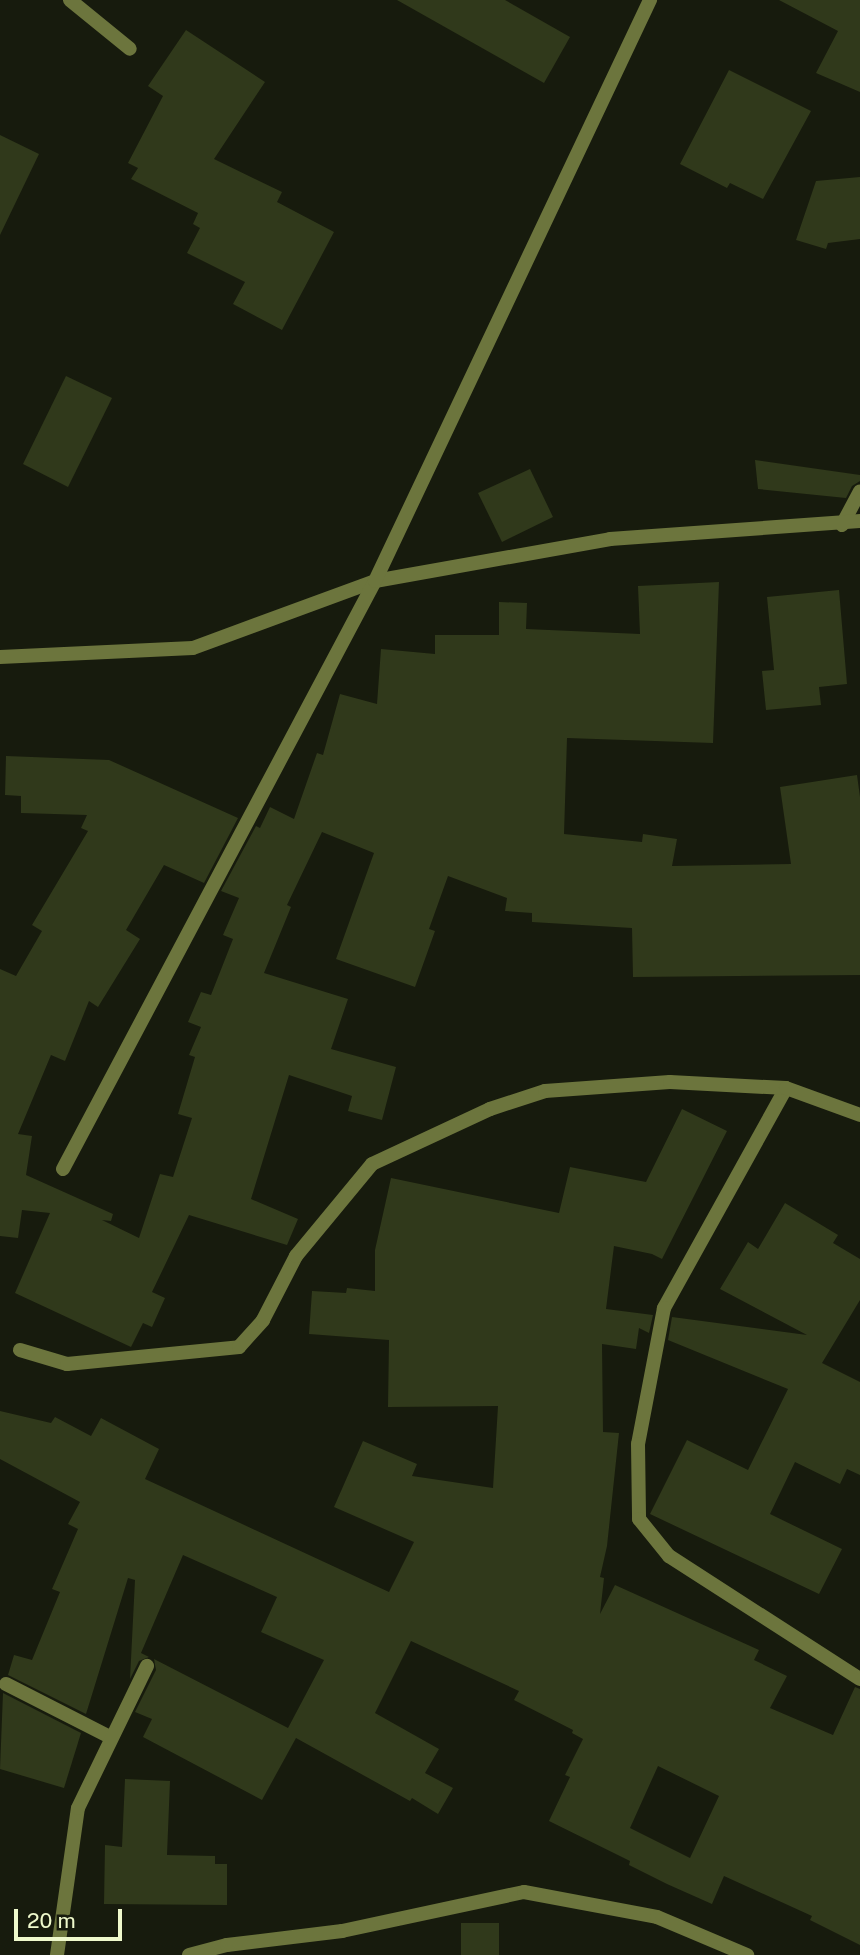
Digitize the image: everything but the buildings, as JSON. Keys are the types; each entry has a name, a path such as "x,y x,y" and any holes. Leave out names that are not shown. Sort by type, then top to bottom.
{"street":[{"path":"70,0 130,49"},
{"path":"63,1168 375,581 650,0"},
{"path":"842,524 860,491"},
{"path":"0,657 193,648 375,581 610,539 860,521"},
{"path":"20,1350 67,1364 239,1347 263,1320 296,1256 372,1164 490,1109 545,1091 670,1082 786,1088 860,1115"},
{"path":"786,1088 664,1308 638,1444 639,1519 669,1556 860,1679"},
{"path":"57,1955 78,1808 147,1665"},
{"path":"6,1684 110,1737"},
{"path":"189,1955 227,1945 342,1931 524,1892 657,1917 747,1955"}]}
